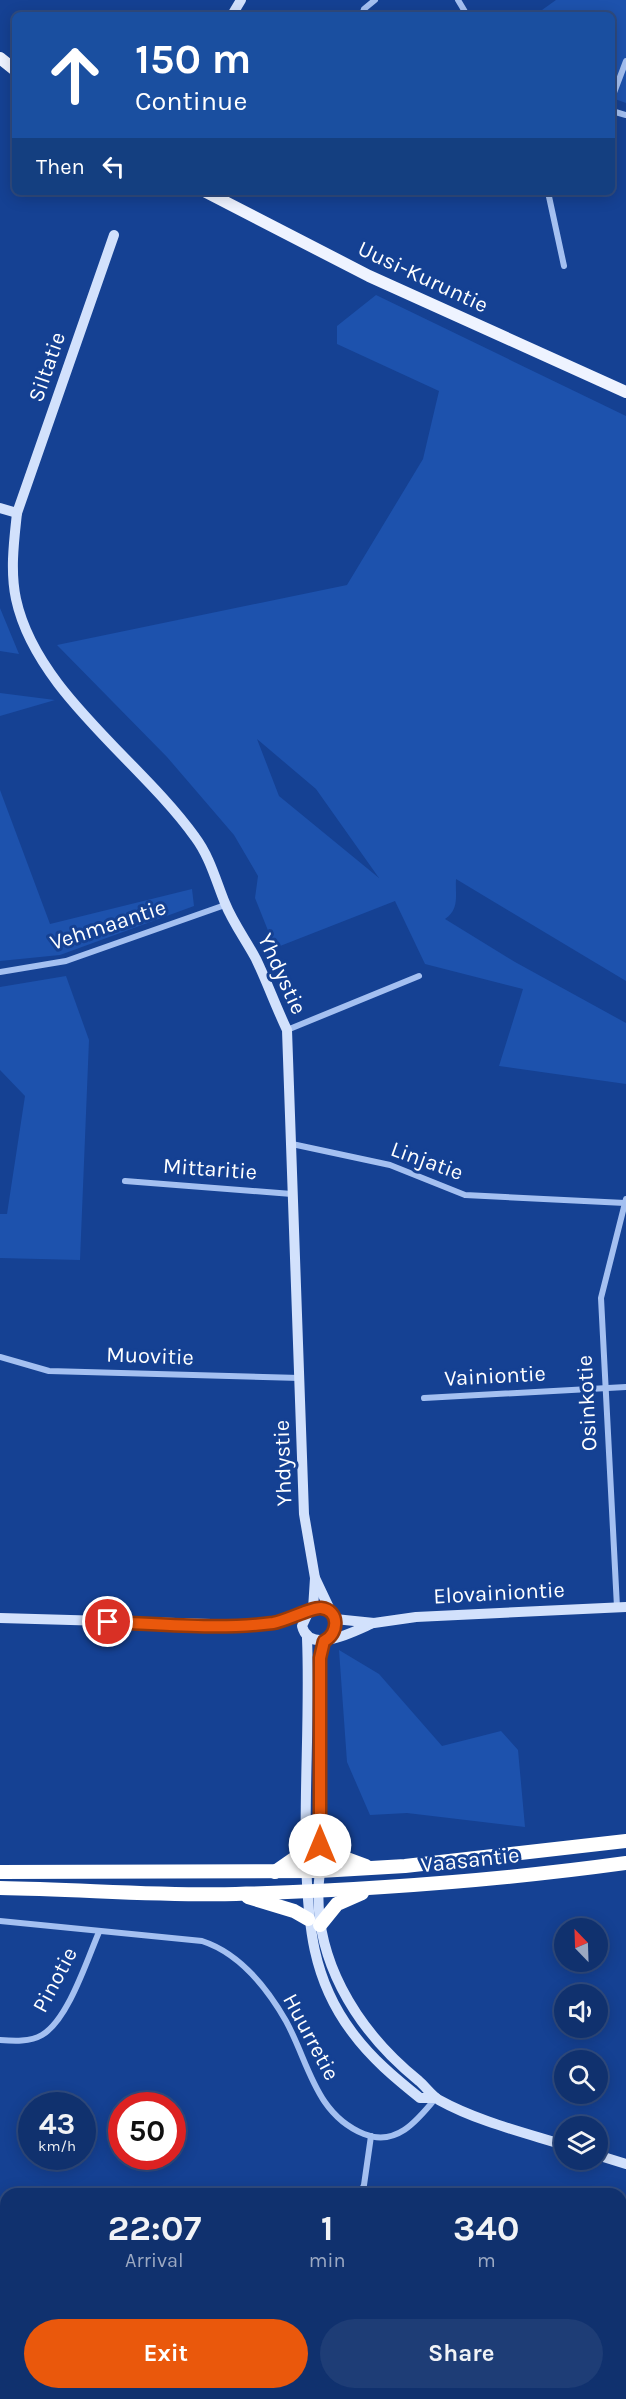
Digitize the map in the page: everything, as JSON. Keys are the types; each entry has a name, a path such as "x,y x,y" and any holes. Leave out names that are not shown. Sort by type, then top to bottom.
{"highway":[{"path":"274,1872 298,1856 304,1830"},
{"name":"Vaasantie","path":"0,1872 274,1872 374,1868 626,1840"},
{"path":"320,1845 339,1856 374,1868"},
{"name":"Vaasantie","path":"0,1888 237,1894 377,1889 546,1874 626,1863"},
{"path":"237,1894 287,1909 314,1922 337,1904 377,1889"}],"main road":[{"path":"0,58 12,68"},
{"name":"Uusi-Kuruntie","path":"212,195 369,276 626,392"},
{"name":"Siltatie","path":"17,513 114,235"},
{"path":"0,508 17,513"},
{"name":"Yhdystie","path":"17,513 12,554 15,598 36,654 59,685 170,805 196,838 209,862 225,904 256,960 287,1030 304,1514 315,1578 334,1616"},
{"name":"Yhdystie","path":"310,1611 315,1578"},
{"name":"Elovainiontie","path":"327,1640 374,1623 416,1617 622,1607"},
{"path":"0,1618 222,1625 276,1623 322,1608 334,1616 336,1628 327,1640 320,1658 320,1845 313,1871 314,1922 343,1991 370,2034 396,2063 436,2098 489,2121 554,2142"},
{"path":"310,1611 302,1623 305,1634 304,1830 313,1871"},
{"name":"Elovainiontie","path":"334,1616 374,1623"},
{"path":"276,1623 305,1634 316,1642 327,1640"},
{"path":"608,2158 626,2164"}],"street":[{"path":"363,12 375,0"},
{"path":"615,90 626,61"},
{"path":"549,195 564,266"},
{"name":"Vehmaantie","path":"0,972 66,961 225,904"},
{"path":"287,1030 419,976"},
{"name":"Linjatie","path":"292,1144 381,1162 465,1195 625,1202"},
{"name":"Mittaritie","path":"125,1181 292,1194"},
{"name":"Osinkotie","path":"622,1607 604,1389 601,1298 625,1202"},
{"name":"Muovitie","path":"0,1357 49,1371 301,1378"},
{"name":"Vainiontie","path":"424,1398 626,1387"},
{"name":"Huurretie","path":"0,1921 202,1941 214,1945 235,1958 262,1987 285,2020 307,2069 333,2113 344,2124 371,2136"},
{"name":"Pinotie","path":"0,2040 36,2038 50,2029 67,2004 99,1932"},
{"path":"363,2188 371,2136 383,2138 402,2132 420,2117 436,2098"}],"shaded area":[{"path":"556,0 626,0 626,103 615,99 615,12 539,12"},
{"path":"376,295 626,416 626,981 456,879 455,906 445,919 515,962 626,1023 626,1084 499,1066 523,989 425,964 395,901 275,948 255,898 258,876 234,835 167,757 57,645 347,585 423,459 439,391 337,344 337,326","holes":["257,739 316,789 379,878 279,796"]},
{"path":"0,608 19,654 0,651"},
{"path":"0,693 55,700 0,716"},
{"path":"0,790 50,924 192,889 194,906 60,955 0,961"},
{"path":"66,976 89,1040 80,1260 0,1258 0,1214 7,1214 25,1096 0,1070 0,987"},
{"path":"339,1650 379,1674 442,1746 501,1731 518,1750 525,1827 407,1813 370,1815 347,1762"}],"route":[{"path":"108,1622 246,1625 276,1623 317,1608 327,1610 332,1614 336,1628 333,1635 324,1641 320,1658 320,1845"}]}
